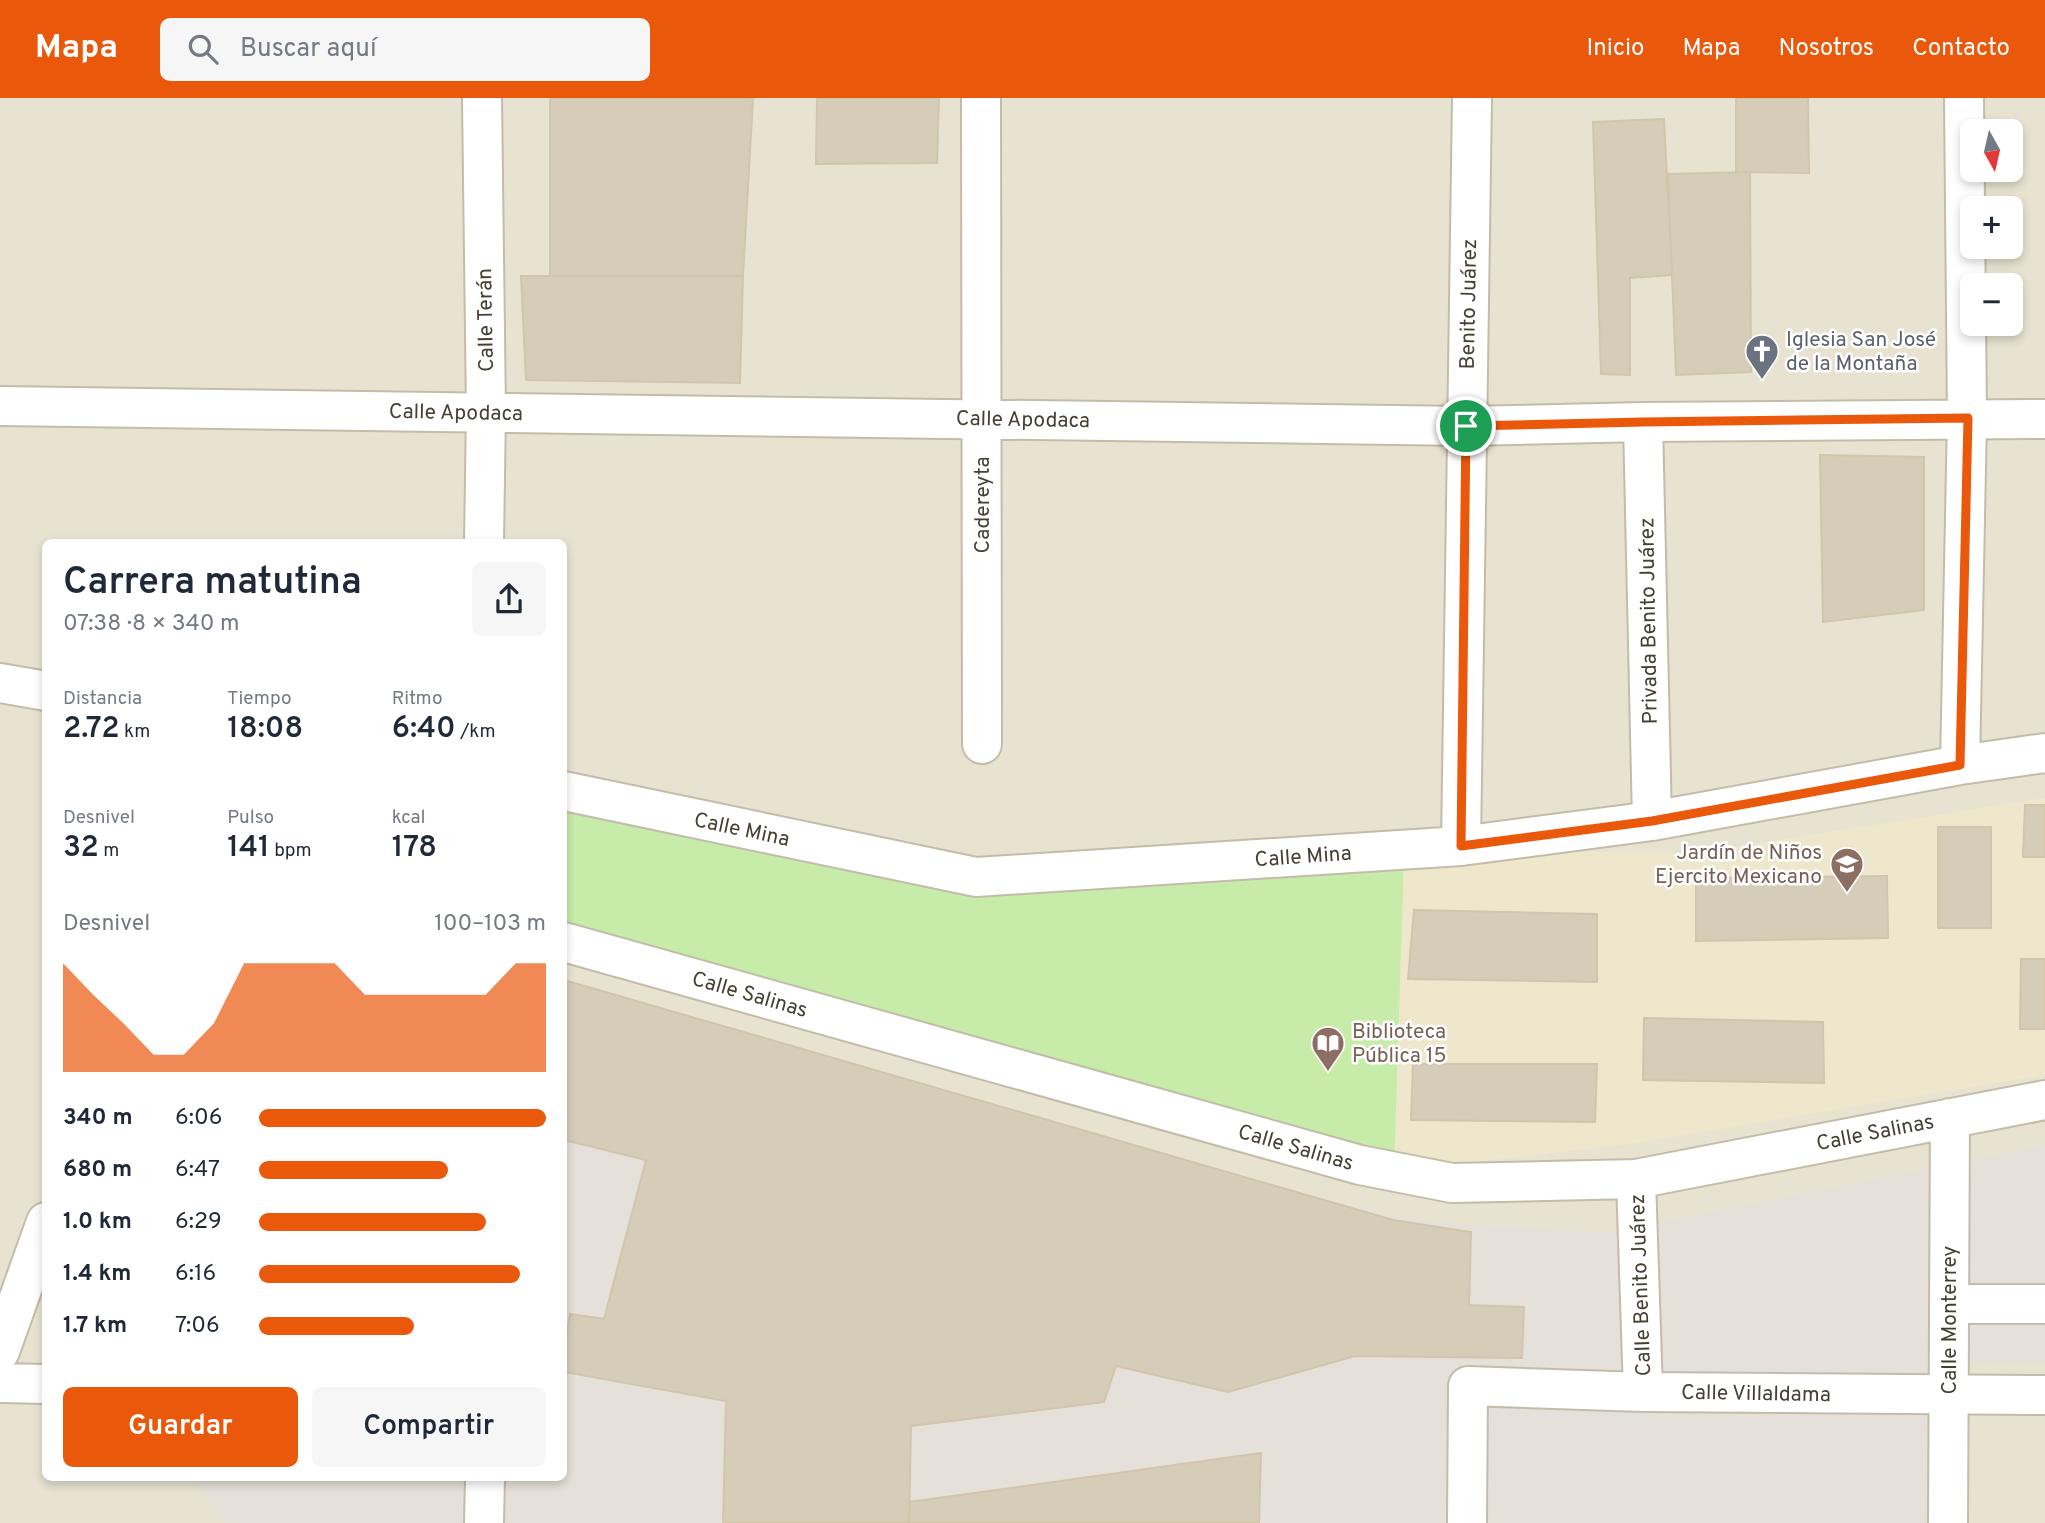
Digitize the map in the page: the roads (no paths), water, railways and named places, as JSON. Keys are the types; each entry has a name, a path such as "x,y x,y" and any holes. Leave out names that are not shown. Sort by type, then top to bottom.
{"street":[{"name":"Calle Terán","path":"482,98 486,412 484,539"},
{"name":"Cadereyta","path":"981,98 982,744"},
{"name":"Benito Juárez","path":"1461,846 1472,98"},
{"path":"1960,765 1968,418 1964,98"},
{"name":"Calle Apodaca","path":"0,406 1466,426 2045,419"},
{"name":"Privada Benito Juárez","path":"1643,422 1652,821"},
{"path":"0,684 42,690"},
{"name":"Calle Mina","path":"567,792 976,877 1461,846 1652,821 1960,765 2045,753"},
{"name":"Calle Salinas","path":"567,943 1360,1165 1452,1183 1636,1179 2045,1100"},
{"name":"Calle Monterrey","path":"1948,1523 1950,1118"},
{"name":"Calle Benito Juárez","path":"1636,1179 1643,1392"},
{"path":"0,1351 42,1233"},
{"path":"1949,1304 2045,1304"},
{"path":"0,1383 42,1384"},
{"name":"Calle Villaldama","path":"1467,1523 1468,1386 1643,1392 2045,1395"},
{"path":"484,1523 485,1481"}],"place":[{"name":"Iglesia San José de la Montaña","path":"1762,381"},
{"name":"Jardín de Niños Ejercito Mexicano","path":"1847,894"},
{"name":"Biblioteca Pública 15","path":"1328,1073"}]}
